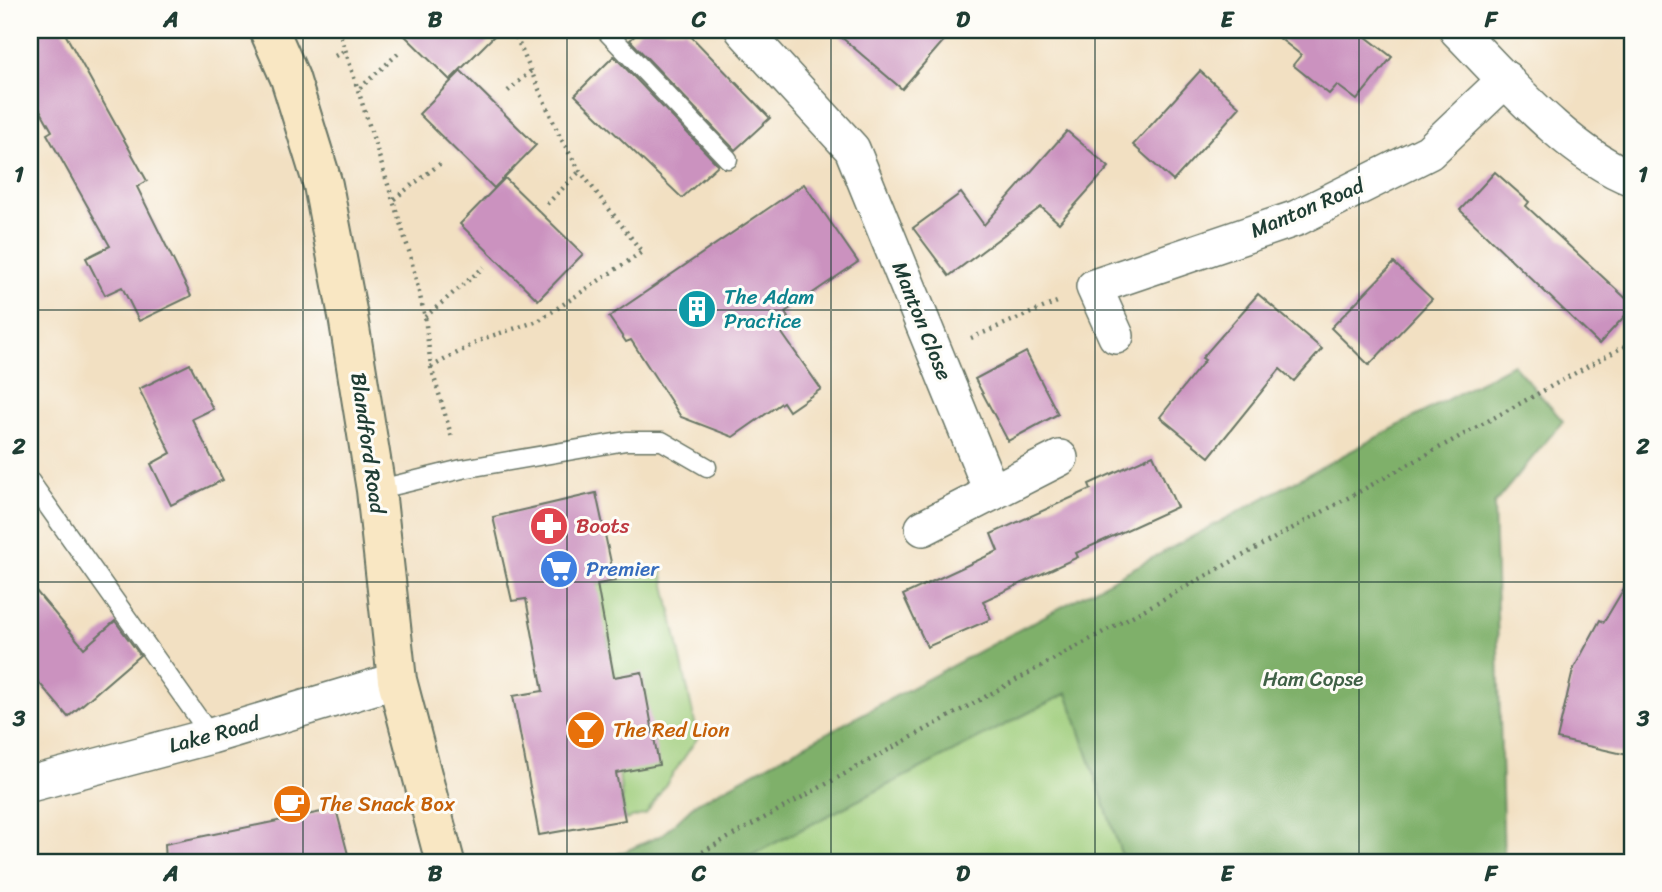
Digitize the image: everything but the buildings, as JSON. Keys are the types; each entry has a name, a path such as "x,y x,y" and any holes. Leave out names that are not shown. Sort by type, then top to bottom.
{"main road":[{"name":"Blandford Road","path":"268,30 290,78 323,185 348,316 376,490 397,680 445,862"}],"street":[{"name":"Manton Close","path":"743,30 852,149 992,493"},
{"path":"1457,30 1567,136 1612,170 1632,178"},
{"name":"Manton Road","path":"1094,287 1297,218 1429,152 1506,79"},
{"path":"1094,287 1116,336"},
{"path":"923,528 1060,458"},
{"name":"Lake Road","path":"30,785 211,736 397,680"}],"lane":[{"path":"605,30 728,159"},
{"path":"376,490 462,469 626,441 662,440 707,467"},
{"path":"30,481 211,736"}],"path":[{"path":"339,30 394,198 425,317 430,367 452,438"},
{"path":"430,367 485,338 538,321 642,252 580,171 560,137 513,30"},
{"path":"335,55 346,50"},
{"path":"360,88 401,51"},
{"path":"508,90 532,70"},
{"path":"394,198 441,163"},
{"path":"547,204 580,171"},
{"path":"425,317 484,267"},
{"path":"935,353 1094,287"},
{"path":"684,862 1632,341"}],"green space":[{"name":"Ham Copse","path":"1513,364 1563,421 1494,504 1504,862 1124,862 1067,693 738,862 601,862 662,835 695,804"},
{"path":"662,571 698,737 646,814 625,820 607,637 536,597"},
{"path":"1067,693 1124,862 738,862"}],"place":[{"name":"The Adam Practice","path":"697,309"},
{"name":"Boots","path":"549,526"},
{"name":"Premier","path":"559,569"},
{"name":"The Red Lion","path":"586,730"},
{"name":"The Snack Box","path":"292,804"}]}
